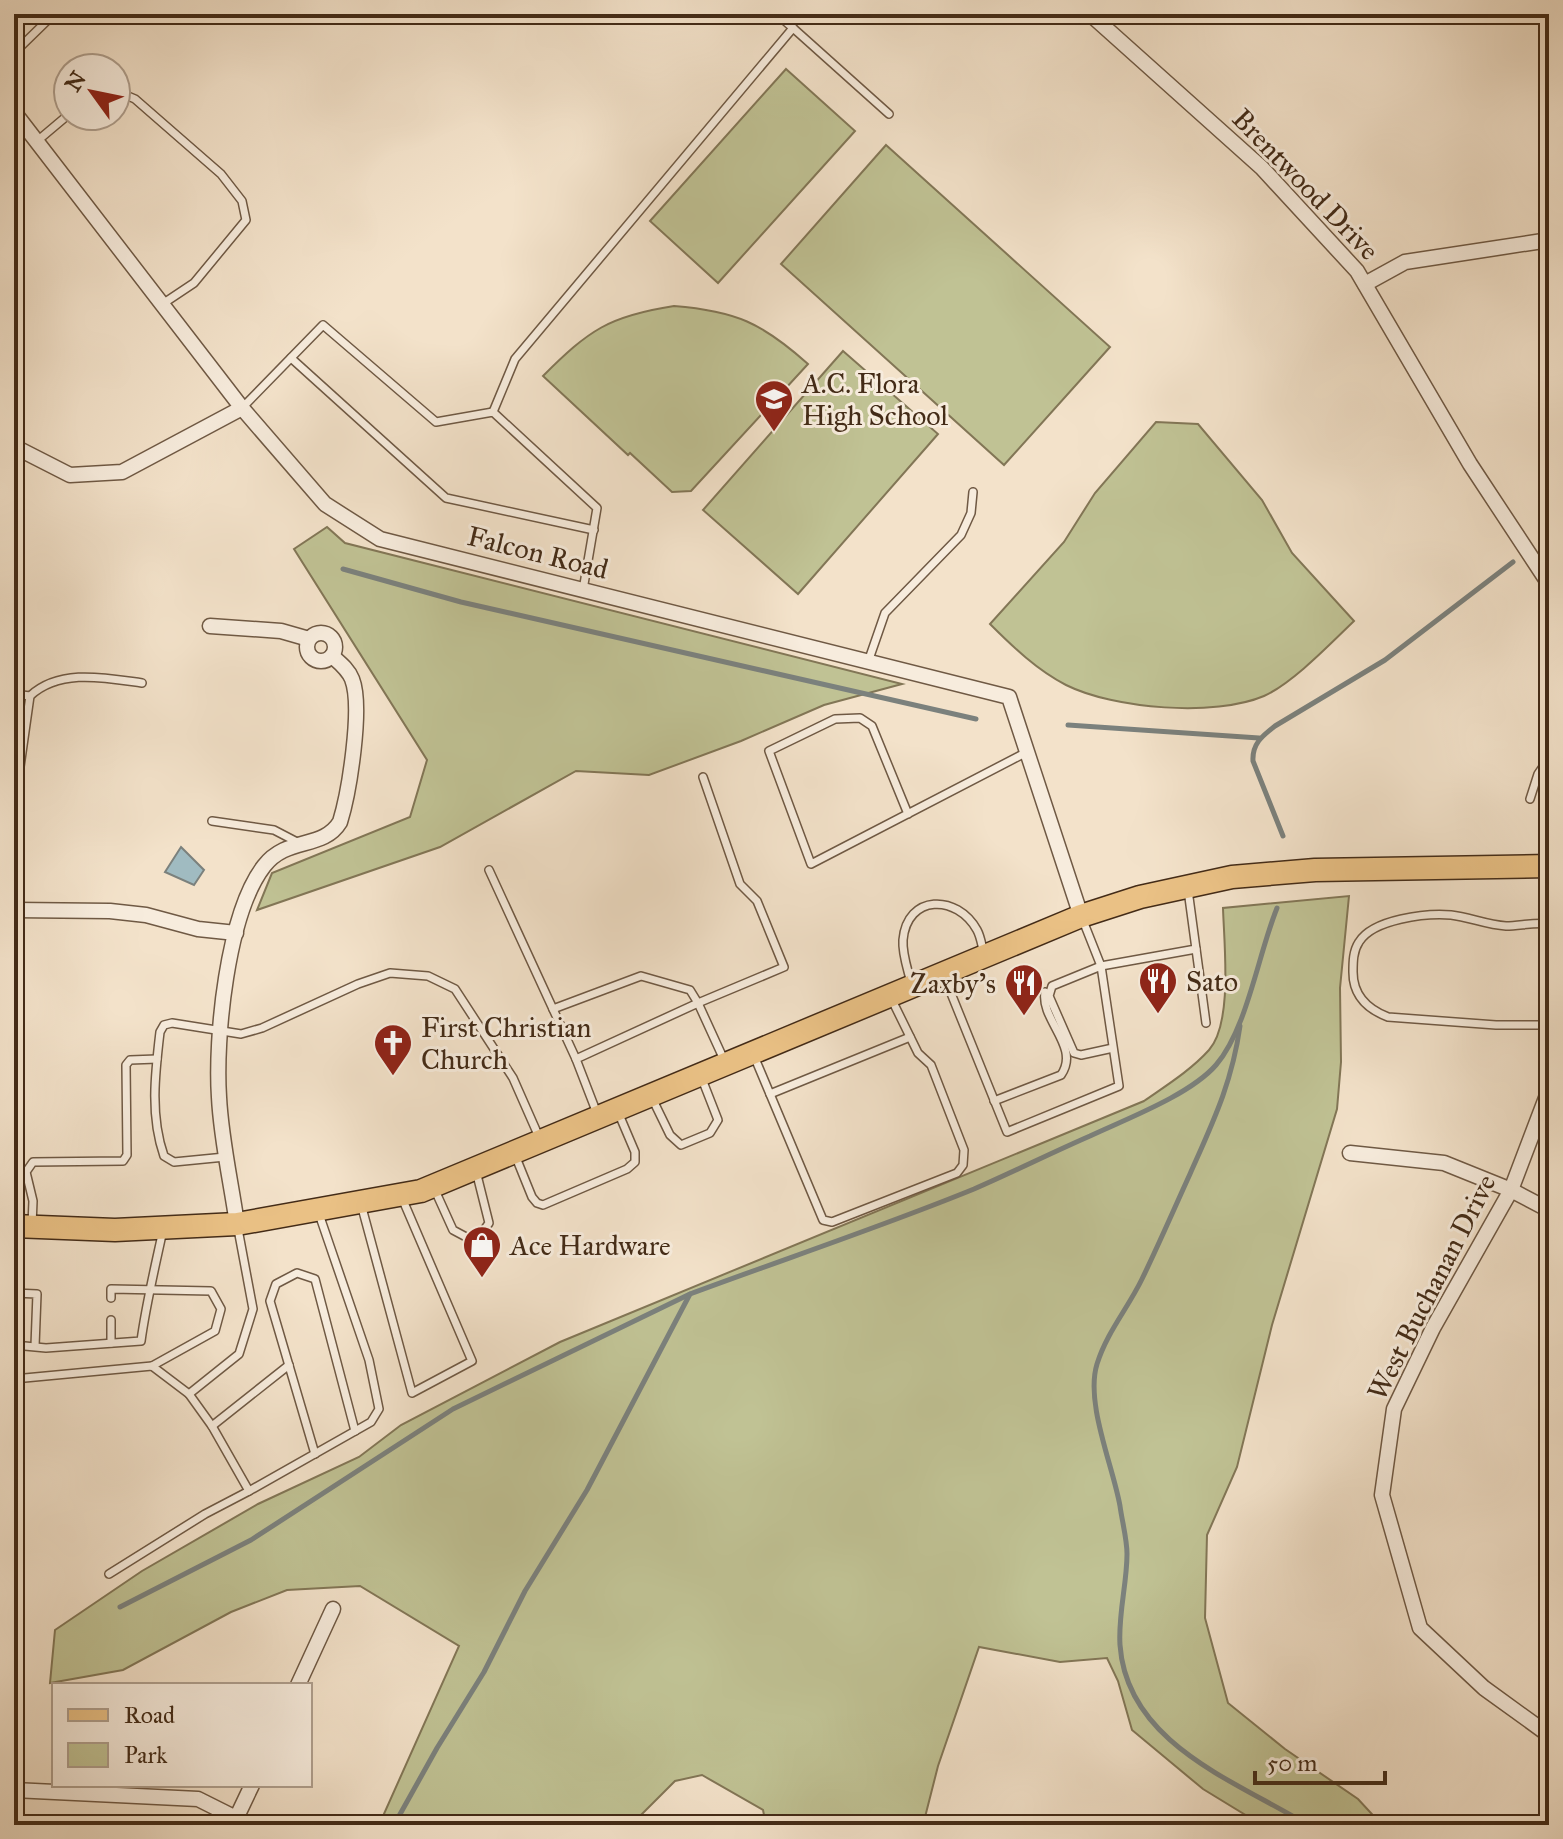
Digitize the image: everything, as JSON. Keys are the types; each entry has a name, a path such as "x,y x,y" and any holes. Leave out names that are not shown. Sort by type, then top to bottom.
{"main road":[{"path":"23,1226 115,1230 237,1224 401,1195 433,1186 1081,916 1187,885 1232,877 1315,870 1549,866"}],"street":[{"name":"Brentwood Drive","path":"1090,14 1262,168 1357,271 1470,464 1549,584"},
{"name":"Falcon Road","path":"14,112 242,408 325,504 380,539 1009,697 1081,916"},
{"path":"1365,284 1405,262 1549,240"},
{"path":"14,442 19,449 70,475 122,472 242,408"},
{"path":"210,626 281,631 309,639 307,648 310,657 319,661 332,656 345,667 356,694 357,710 340,822 320,840 299,843 273,856 262,868 250,891 236,933 221,1030 219,1099 237,1224"},
{"path":"14,910 110,911 146,915 198,929 236,933"},
{"name":"West Buchanan Drive","path":"1549,1090 1511,1190 1433,1328 1394,1409 1382,1495 1420,1628 1484,1688 1549,1735"},
{"path":"1350,1153 1444,1163 1511,1190 1549,1210"},
{"path":"299,1683 333,1609"},
{"path":"14,1790 198,1799 235,1822 251,1787"}],"lane":[{"path":"14,53 54,14"},
{"path":"777,14 889,114"},
{"path":"493,412 515,359 793,28"},
{"path":"132,98 221,174 242,201 246,220 194,283 161,305"},
{"path":"35,142 52,128"},
{"path":"242,408 323,325 436,422 493,412"},
{"path":"291,358 446,498 594,530"},
{"path":"493,412 597,508 583,590"},
{"path":"868,662 885,613 961,535 967,525 973,492"},
{"path":"14,809 30,696 40,687 57,680 91,676 142,683"},
{"path":"14,694 30,696"},
{"path":"908,814 872,726 860,718 835,719 769,751 811,864 908,814 1027,752"},
{"path":"1530,799 1538,774 1549,758"},
{"path":"576,1059 784,967 757,901 740,884 703,777"},
{"path":"212,821 274,830 299,843"},
{"path":"489,870 576,1059 635,1152 635,1162 627,1169 543,1205 532,1197 514,1153"},
{"path":"1187,885 1206,1023"},
{"path":"912,987 902,942 908,920 920,908 938,903 957,908 977,931 984,957"},
{"path":"1549,924 1532,922 1506,926 1450,915 1425,916 1379,924 1359,941 1353,956 1353,980 1359,998 1373,1011 1388,1017 1496,1025 1549,1025"},
{"path":"943,974 1007,1132 1119,1086 1101,966 1081,916"},
{"path":"994,1101 1061,1075 1066,1067 1068,1058 1045,1004 1044,994 1048,988 1101,966 1196,949"},
{"path":"227,1157 174,1162 164,1156 158,1139 154,1107 160,1032 164,1025 172,1023 241,1034 262,1028 358,984 390,973 428,976 455,989 513,1078 541,1142"},
{"path":"553,1009 641,976 690,990 726,1064"},
{"path":"1052,986 1049,996 1074,1053 1081,1055 1113,1048"},
{"path":"753,1053 823,1220 832,1222 957,1173 963,1165 964,1150 931,1065 918,1053 890,996"},
{"path":"770,1094 910,1037"},
{"path":"23,1226 33,1201 26,1172 33,1162 123,1161 127,1155 126,1065 130,1060 157,1059"},
{"path":"651,1096 670,1135 681,1145 710,1133 718,1120 700,1075"},
{"path":"433,1186 453,1230 468,1238 484,1230 489,1223 475,1169"},
{"path":"361,1202 412,1393 472,1361 401,1195"},
{"path":"109,1574 205,1514 371,1422 379,1409 369,1360 317,1210"},
{"path":"189,1394 239,1354 253,1309 237,1224"},
{"path":"14,1345 46,1348 141,1341 163,1228"},
{"path":"315,1454 270,1301 276,1284 297,1273 315,1279 355,1431"},
{"path":"14,1379 152,1366 215,1331 221,1309 211,1291 111,1289 111,1298"},
{"path":"14,1293 37,1294 35,1346"},
{"path":"111,1320 111,1343"},
{"path":"212,1426 289,1365"},
{"path":"152,1366 189,1394 212,1426 249,1491"}],"green space":[{"path":"786,69 855,131 718,283 650,221"},
{"path":"886,145 1110,347 1004,465 781,264"},
{"path":"674,306 715,311 747,322 776,338 808,364 691,491 672,492 543,376 574,347 601,328 616,320"},
{"path":"843,351 938,434 798,594 703,510"},
{"path":"1156,422 1198,424 1262,500 1292,553 1354,621 1299,672 1264,696 1219,707 1192,708 1110,700 1055,679 1026,658 990,624 1064,542 1095,493"},
{"path":"327,527 345,543 902,684 824,705 741,741 649,775 576,771 440,847 257,910 272,873 410,817 427,760 294,549"},
{"path":"1349,896 1340,988 1341,1062 1337,1109 1272,1325 1237,1467 1207,1535 1205,1618 1228,1703 1285,1749 1358,1799 1382,1825 1262,1825 1203,1789 1132,1730 1118,1681 1107,1658 1060,1662 979,1647 938,1766 923,1825 766,1825 763,1810 702,1775 675,1781 631,1825 379,1825 459,1646 360,1586 287,1590 231,1612 123,1670 50,1683 55,1630 142,1571 258,1504 359,1457 401,1425 560,1342 1144,1101 1194,1064 1217,1038 1225,982 1223,908"}],"water":[{"path":"181,847 204,870 194,885 165,872"}],"waterway":[{"path":"1283,836 1253,761 1259,741 1275,726 1385,660 1513,562"},
{"path":"343,569 461,602 976,719"},
{"path":"1068,725 1259,738"},
{"path":"394,1825 484,1672 525,1591 587,1490 690,1294 974,1189 1139,1114 1190,1086 1216,1065 1236,1032 1277,908"},
{"path":"1240,1026 1221,1102 1142,1279 1101,1352 1094,1380 1095,1397 1126,1542 1120,1645 1127,1679 1142,1709 1164,1734 1190,1756 1308,1825"},
{"path":"120,1607 251,1540 453,1409 690,1294"}],"place":[{"name":"A.C. Flora High School","path":"774,433"},
{"name":"Sato","path":"1158,1015"},
{"name":"Zaxby's","path":"1024,1017"},
{"name":"First Christian Church","path":"393,1077"},
{"name":"Ace Hardware","path":"482,1279"}]}
